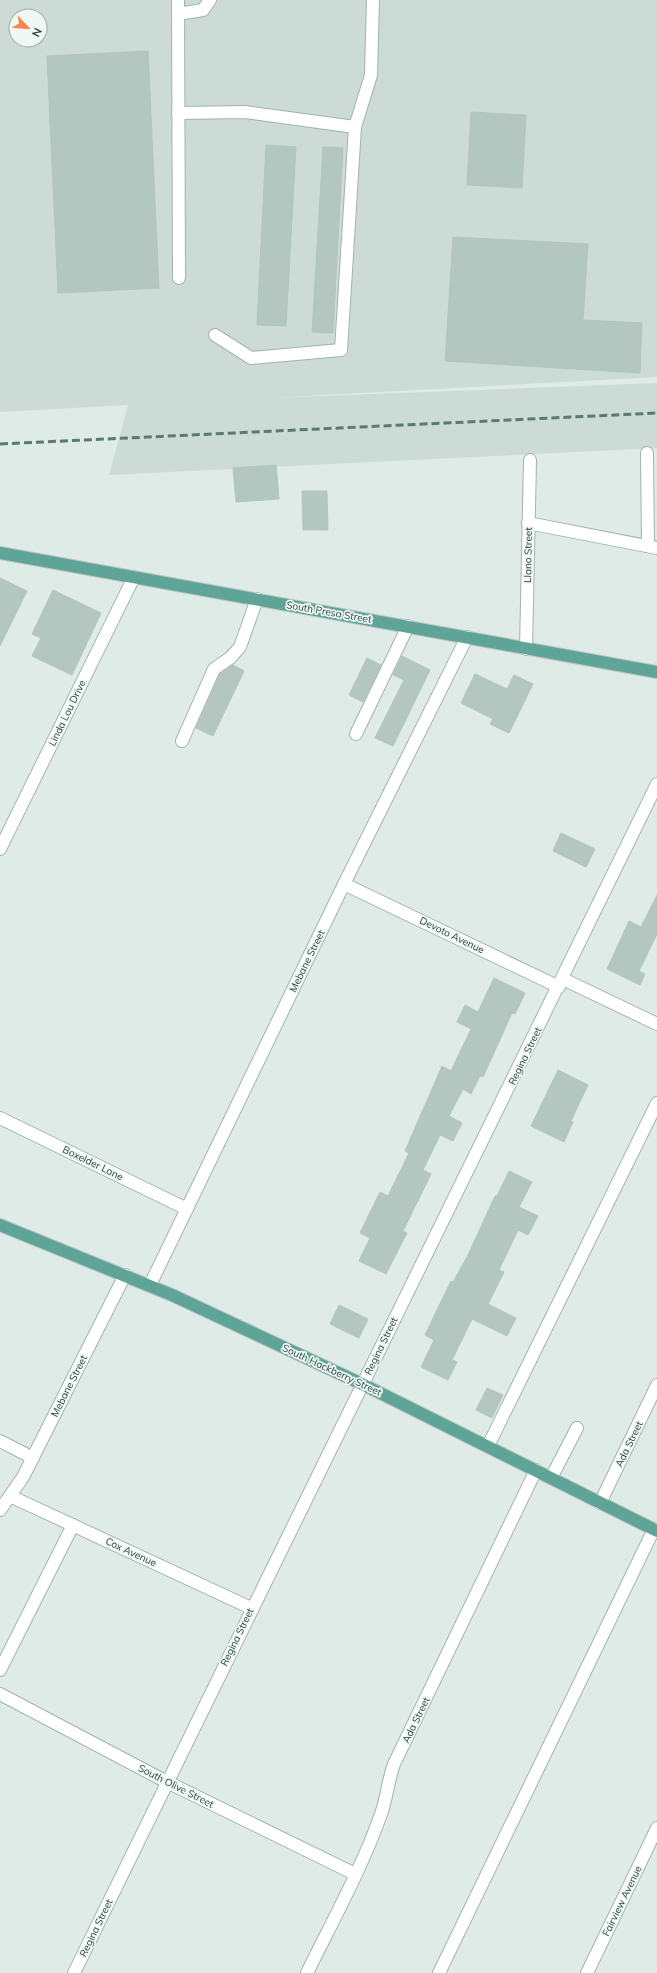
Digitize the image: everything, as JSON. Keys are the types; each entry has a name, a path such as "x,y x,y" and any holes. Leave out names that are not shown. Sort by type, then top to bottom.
{"main road":[{"name":"South Presa Street","path":"0,553 657,672"},
{"name":"South Hackberry Street","path":"0,1225 125,1275 362,1384 656,1530"}],"street":[{"path":"178,0 179,278"},
{"path":"178,14 203,10 210,0"},
{"path":"215,335 251,358 341,350 356,127 371,75 373,0"},
{"path":"178,113 245,112 356,127"},
{"path":"528,523 652,547 647,453"},
{"name":"Llano Street","path":"526,649 530,460"},
{"name":"Linda Lou Drive","path":"0,849 134,577"},
{"path":"182,740 214,669 230,658 240,647 243,633 257,599"},
{"path":"356,734 408,626"},
{"name":"Mebane Street","path":"150,1286 344,884 467,637"},
{"name":"Regina Street","path":"74,1973 251,1608 561,983 657,784"},
{"name":"Devoto Avenue","path":"344,884 561,983 657,1024"},
{"path":"488,1446 657,1102"},
{"name":"Boxelder Lane","path":"0,1118 187,1209"},
{"name":"Mebane Street","path":"0,1510 34,1458 125,1275"},
{"name":"Ada Street","path":"600,1503 657,1385"},
{"path":"551,1478 577,1428"},
{"path":"0,1441 34,1458"},
{"name":"Ada Street","path":"307,1973 382,1813 390,1775 394,1764 536,1470"},
{"name":"Cox Avenue","path":"10,1496 251,1608"},
{"path":"0,1670 73,1525"},
{"path":"439,1973 656,1530"},
{"name":"South Olive Street","path":"0,1694 167,1782 354,1874"},
{"name":"Fairview Avenue","path":"587,1973 657,1828"}],"shaded area":[{"path":"0,0 657,0 657,377 269,398 657,383 657,448 109,475 128,405 0,412"}],"building":[{"path":"148,51 159,288 58,293 47,56"},
{"path":"471,112 526,115 522,188 467,185"},
{"path":"266,145 296,147 286,326 257,325"},
{"path":"323,147 343,148 333,333 312,332"},
{"path":"453,237 588,244 583,320 642,323 640,373 445,361"},
{"path":"276,465 279,499 236,502 233,468"},
{"path":"302,491 327,491 328,530 303,530"},
{"path":"0,578 27,591 0,646"},
{"path":"53,590 101,613 72,675 32,656 41,638 32,634"},
{"path":"402,656 430,670 393,746 375,738 404,680 393,675"},
{"path":"367,658 381,665 363,702 349,695"},
{"path":"233,665 244,671 213,736 196,728 220,674"},
{"path":"475,674 507,689 514,675 533,684 509,733 490,724 493,719 461,703"},
{"path":"561,833 595,849 586,867 553,851"},
{"path":"657,895 657,934 639,971 645,974 640,985 607,969 629,921 641,927"},
{"path":"494,978 525,993 515,1014 512,1013 483,1077 480,1076 471,1094 463,1089 449,1116 462,1123 453,1141 440,1135 423,1170 431,1174 403,1231 407,1233 386,1274 359,1261 370,1238 360,1233 380,1192 388,1196 409,1153 405,1151 442,1066 451,1071 471,1029 457,1022 465,1005 478,1012"},
{"path":"558,1070 588,1085 571,1121 573,1122 564,1142 531,1126"},
{"path":"509,1171 532,1182 519,1207 538,1216 528,1235 518,1230 499,1270 504,1272 488,1304 516,1318 507,1336 472,1319 452,1360 457,1362 448,1380 421,1367 434,1340 425,1335 451,1281 453,1282 468,1255 495,1196 497,1196"},
{"path":"339,1305 368,1319 359,1338 330,1324"},
{"path":"487,1388 503,1395 492,1418 476,1410"}],"railway":[{"path":"0,444 657,413"}]}
